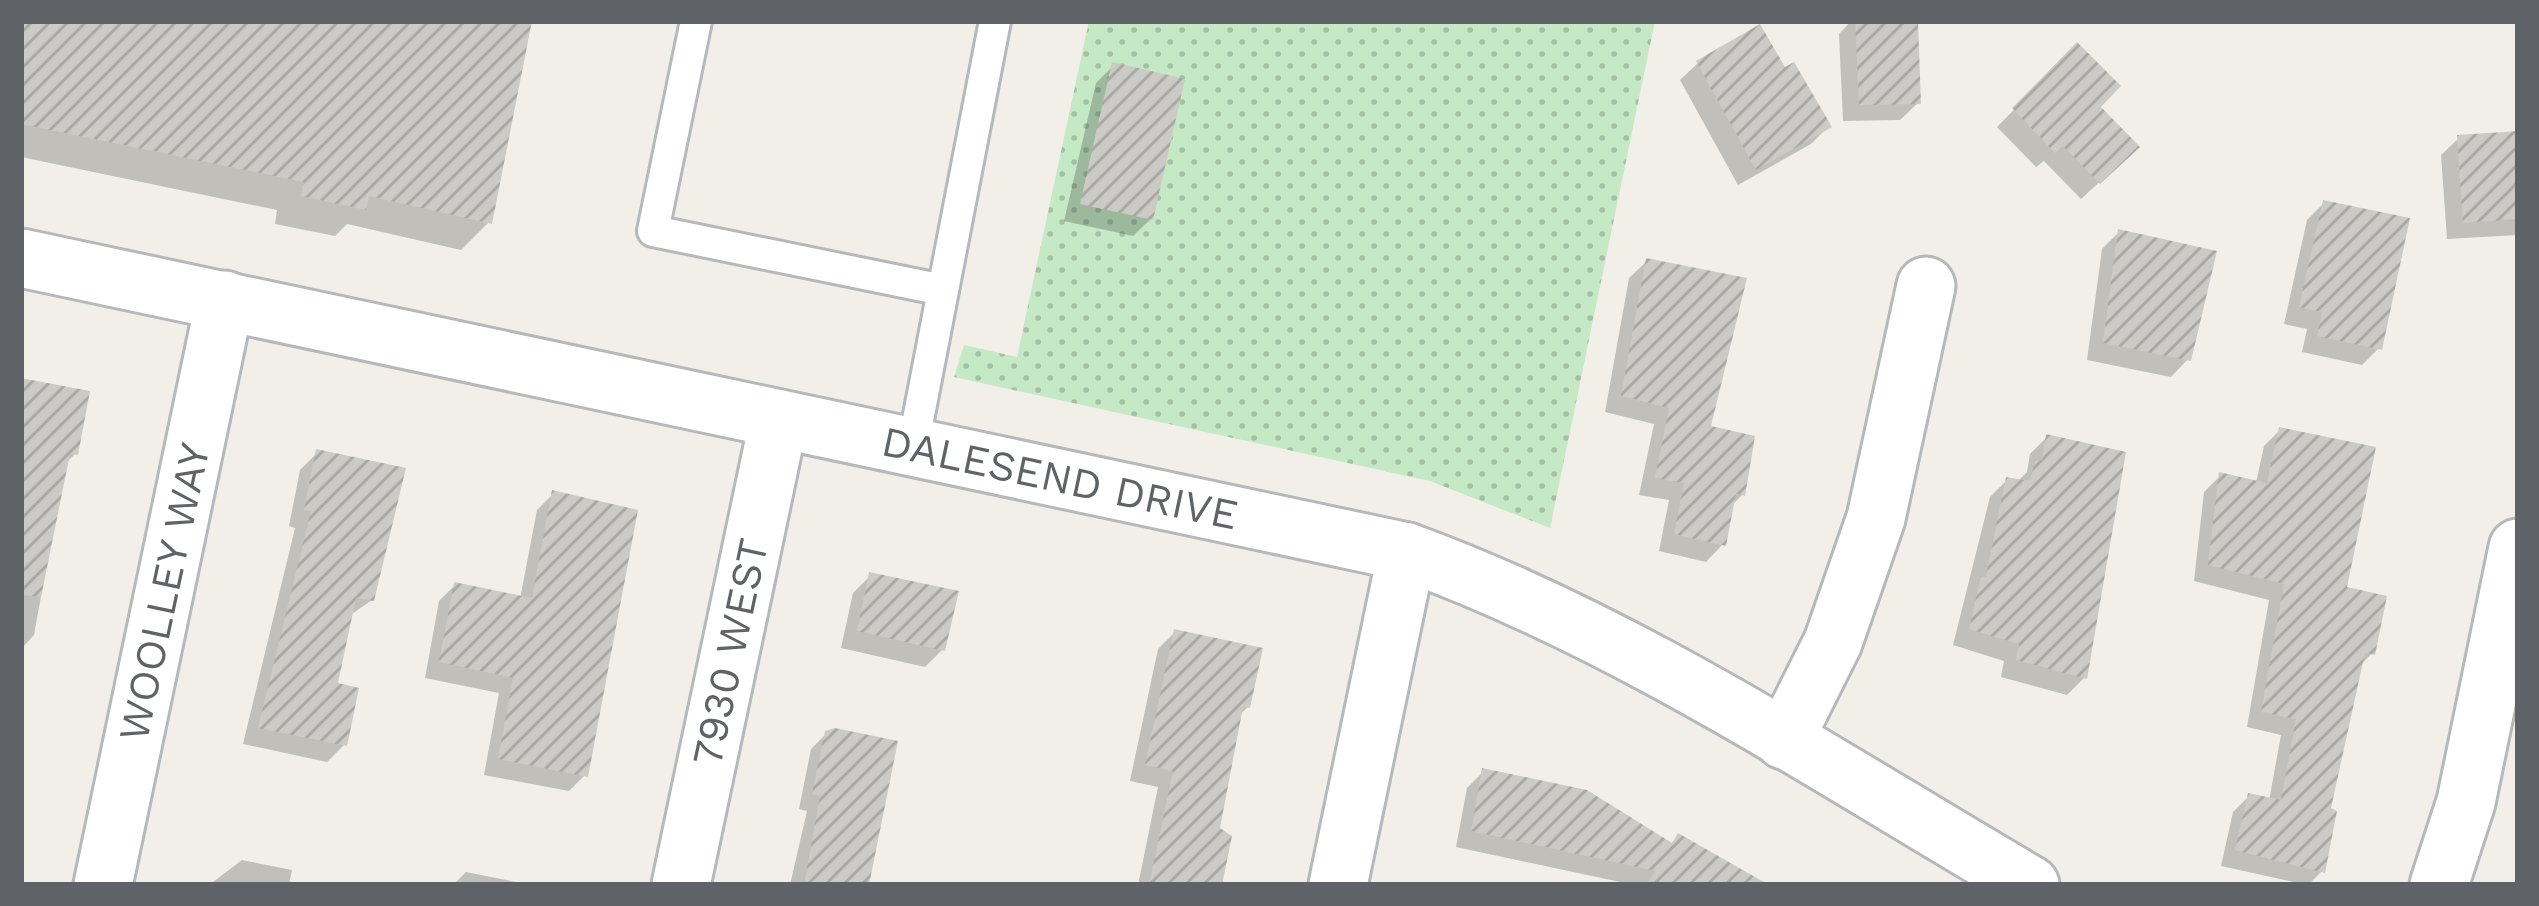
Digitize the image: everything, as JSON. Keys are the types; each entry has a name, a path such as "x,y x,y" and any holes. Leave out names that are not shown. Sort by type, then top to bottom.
{"street":[{"name":"DALESEND DRIVE","path":"21,258 1407,552 1497,585 1784,740 2030,885"},
{"path":"1784,740 1833,642 1876,518 1926,286"},
{"name":"WOOLLEY WAY","path":"103,885 225,300"},
{"name":"7930 WEST","path":"681,885 779,419"},
{"path":"2439,885 2466,802 2518,548"},
{"path":"1338,885 1407,552"}],"lane":[{"path":"697,21 653,230 943,290"},
{"path":"913,446 994,21"}],"green space":[{"path":"1089,21 1655,21 1550,528 1430,481 954,377 964,345 1017,357"}],"building":[{"path":"21,21 532,21 492,224 369,196 366,210 301,196 304,182 21,124"},
{"path":"1855,21 1918,21 1921,104 1859,105"},
{"path":"1760,24 1785,67 1794,62 1832,127 1756,170 1696,61"},
{"path":"2077,42 2121,86 2101,107 2140,147 2100,184 2063,146 2055,153 2012,108"},
{"path":"1112,62 1185,79 1153,220 1080,204"},
{"path":"2518,131 2518,219 2463,223 2457,135"},
{"path":"2323,200 2410,218 2382,350 2317,336 2322,312 2299,307"},
{"path":"2118,229 2217,251 2191,361 2103,343"},
{"path":"1646,258 1747,278 1711,426 1755,436 1745,496 1736,493 1726,546 1674,534 1684,483 1655,478 1669,408 1621,396"},
{"path":"21,378 90,391 78,455 70,454 41,597 21,595"},
{"path":"2279,427 2376,447 2347,587 2387,596 2375,655 2365,653 2331,808 2337,811 2325,873 2235,850 2248,793 2281,800 2296,719 2261,712 2284,584 2208,565 2219,472 2267,483"},
{"path":"2046,434 2126,452 2087,679 2016,660 2019,644 1969,629 1981,576 1986,577 2006,477 2030,481 2035,461 2042,460"},
{"path":"316,449 406,468 374,601 356,598 338,683 359,688 347,746 258,728 311,511 304,510"},
{"path":"552,490 638,510 588,777 498,759 513,678 439,662 454,582 532,598"},
{"path":"869,572 959,591 945,651 857,631"},
{"path":"1174,629 1263,648 1250,708 1243,707 1220,828 1232,836 1222,885 1149,885 1173,771 1145,765"},
{"path":"835,728 898,741 869,885 804,885 820,796 812,794 825,731"},
{"path":"1482,768 1587,790 1672,843 1678,833 1769,885 1647,885 1655,871 1471,831"}]}
